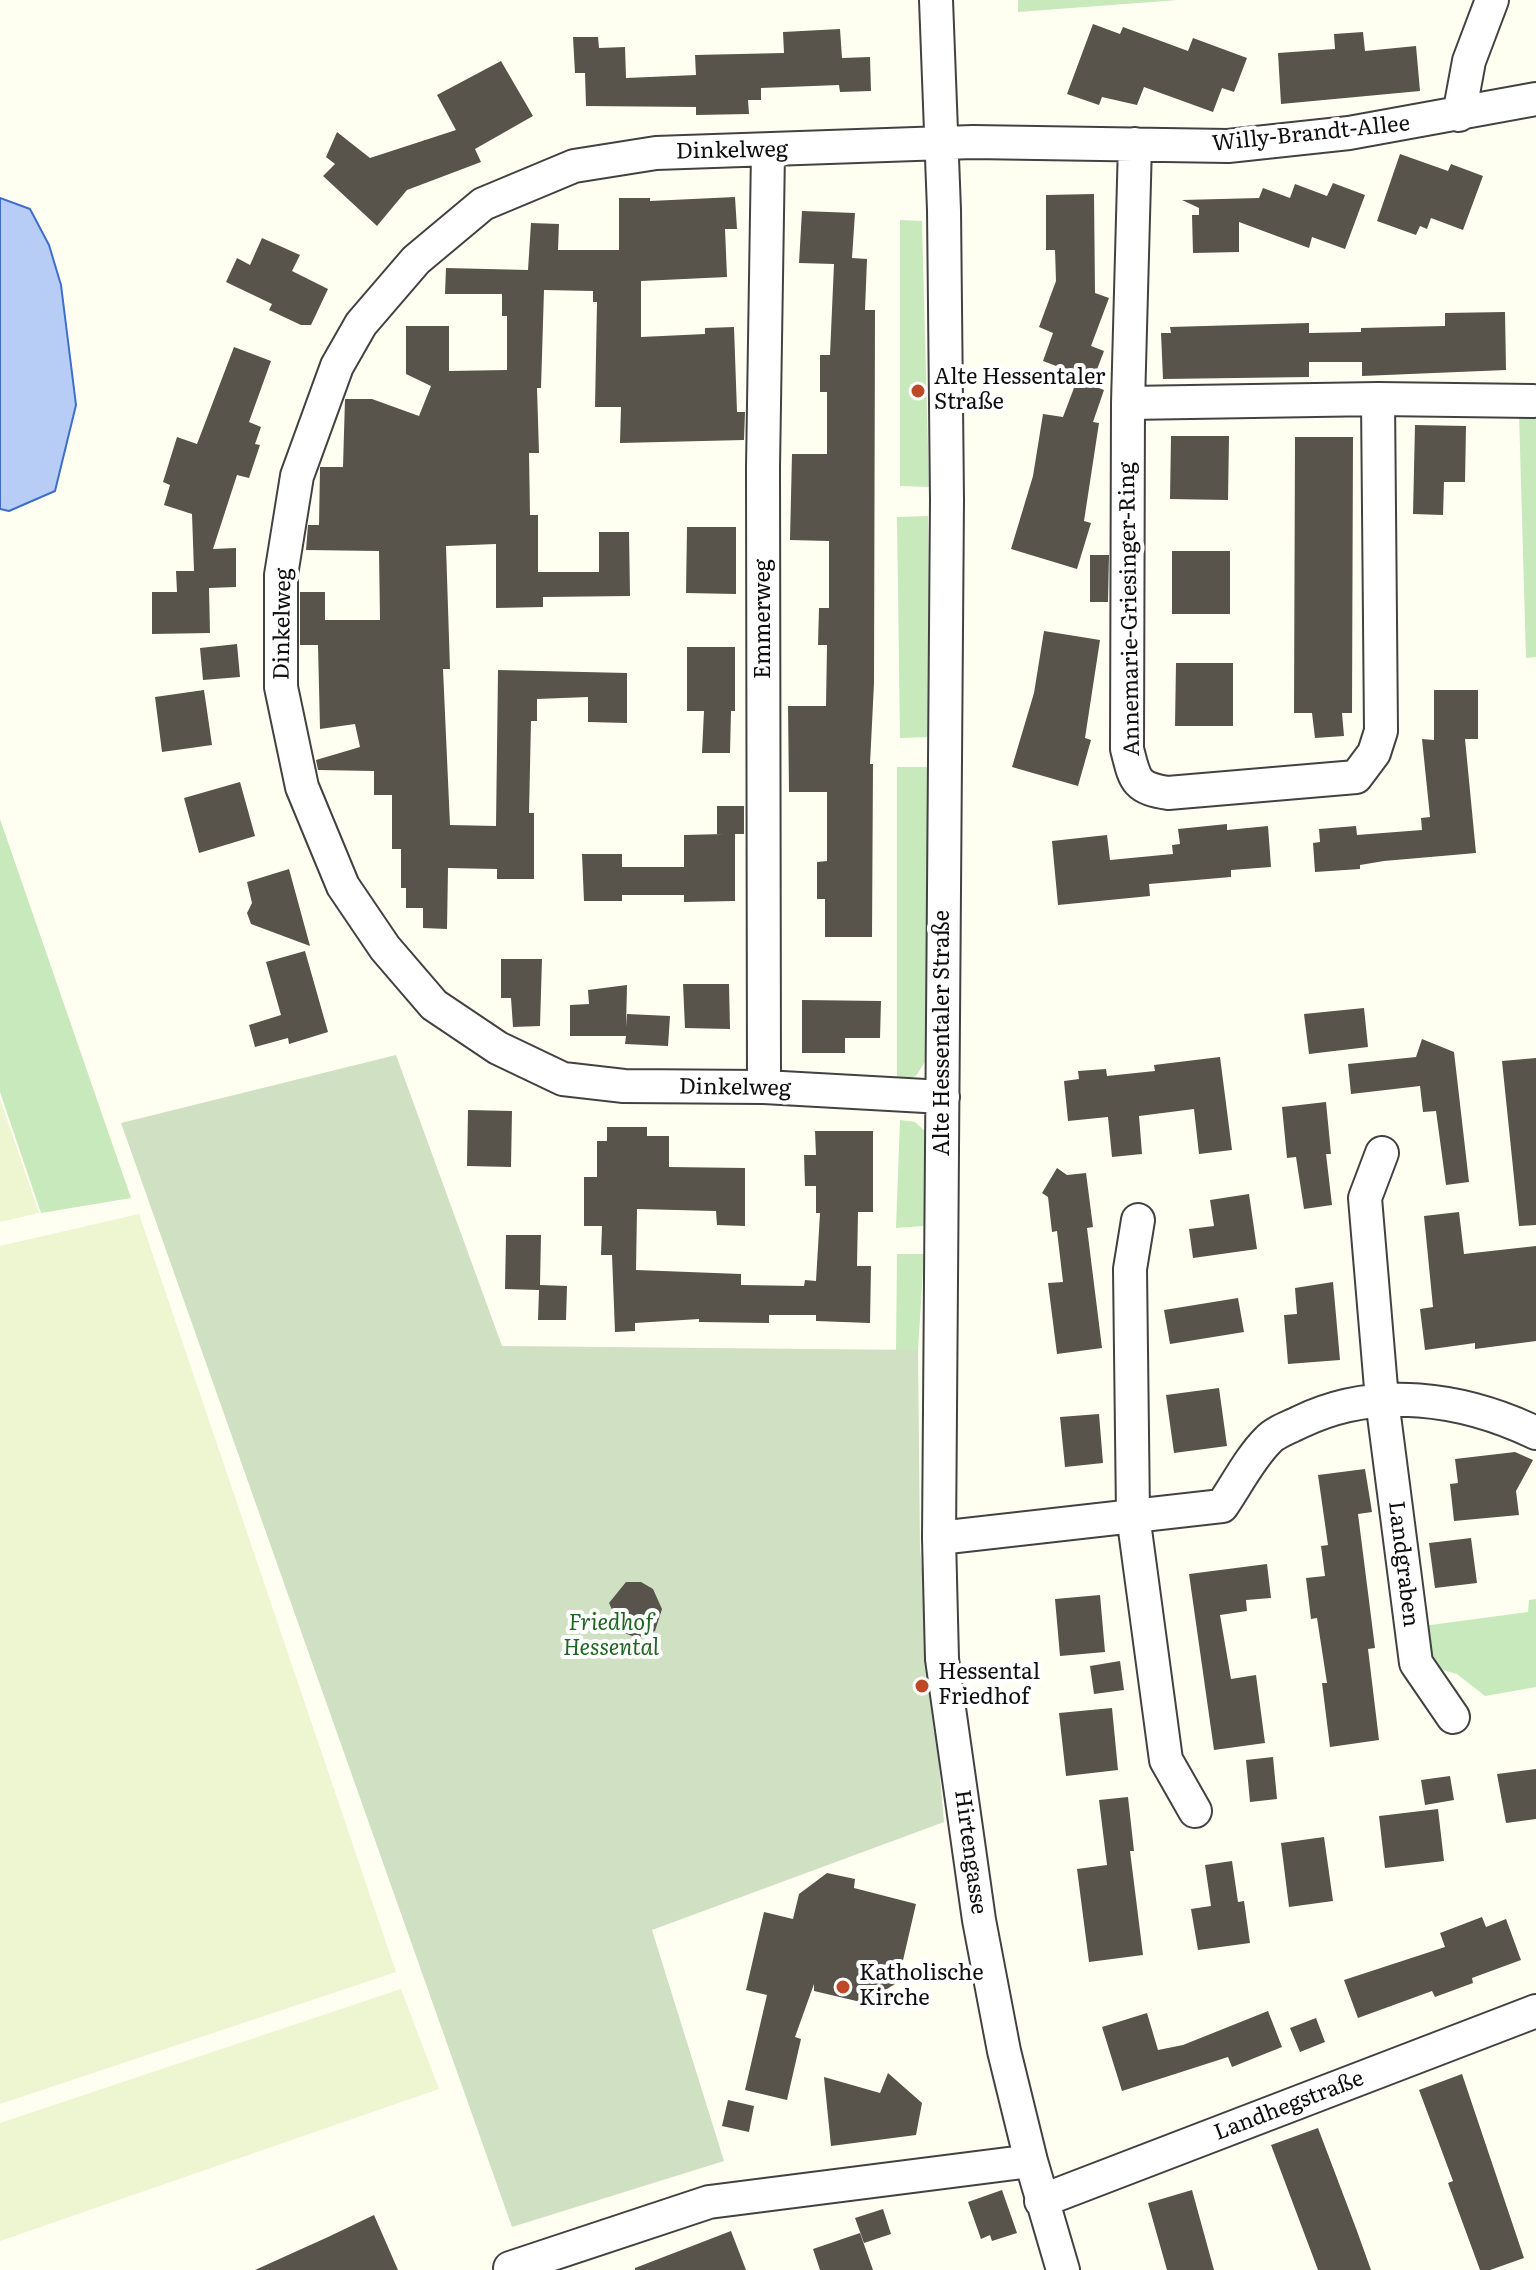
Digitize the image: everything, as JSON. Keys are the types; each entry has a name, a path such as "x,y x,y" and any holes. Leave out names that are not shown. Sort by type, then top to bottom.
{"street":[{"name":"Alte Hessentaler Straße","path":"936,0 944,210 947,500 939,1538"},
{"path":"1459,115 1469,61 1492,0"},
{"name":"Willy-Brandt-Allee","path":"940,144 1228,146 1349,133 1536,99"},
{"name":"Dinkelweg","path":"940,144 768,152 656,153 574,166 483,204 416,260 361,324 337,366 297,476 281,575 281,687 302,787 343,886 385,948 434,1005 498,1048 563,1079 624,1086 764,1087 943,1097"},
{"name":"Annemarie-Griesinger-Ring","path":"1135,144 1128,403 1127,749 1135,779 1147,790 1168,793 1356,777 1374,753 1381,731 1378,399"},
{"name":"Emmerweg","path":"764,1087 763,467 768,152"},
{"path":"1128,403 1378,399 1533,401"},
{"name":"Landgraben","path":"1382,1153 1365,1198 1382,1400 1416,1663 1453,1717"},
{"path":"1138,1220 1130,1269 1133,1515 1166,1760 1195,1811"},
{"path":"939,1538 1222,1506 1269,1438 1319,1413 1382,1400 1444,1401 1496,1414 1536,1433"},
{"name":"Hirtengasse","path":"939,1538 942,1659 979,1920 1004,2051 1041,2201 1063,2270"},
{"name":"Landhegstraße","path":"1041,2201 1536,2011"},
{"path":"510,2268 709,2202 1031,2161"}],"green space":[{"path":"1018,0 1178,0 1018,12"},
{"path":"900,220 922,221 929,487 900,486"},
{"path":"1536,412 1536,657 1526,658 1519,413"},
{"path":"928,516 931,737 900,738 897,517"},
{"path":"897,767 932,767 928,1057 916,1076 897,1083"},
{"path":"0,819 131,1198 41,1213 0,1092"},
{"name":"Friedhof Hessental","path":"396,1055 502,1346 918,1350 920,1548 944,1822 652,1930 724,2161 512,2227 121,1123"},
{"path":"0,1099 39,1213 0,1222"},
{"path":"900,1120 915,1122 927,1133 924,1226 896,1228"},
{"path":"139,1214 396,1972 0,2104 0,1246"},
{"path":"897,1254 924,1254 918,1350 896,1351"},
{"path":"1536,1599 1536,1687 1485,1696 1457,1674 1429,1666 1423,1626 1528,1612 1529,1600"},
{"path":"401,1989 439,2089 0,2241 0,2123"}],"water":[{"path":"0,198 30,209 49,245 61,285 76,405 55,491 9,511 0,509"}],"building":[{"path":"1093,24 1120,34 1123,27 1188,51 1193,38 1247,58 1234,92 1222,88 1213,112 1144,87 1137,105 1102,97 1099,105 1067,94"},
{"path":"840,29 842,58 870,57 871,91 840,92 839,85 761,88 761,100 748,100 749,114 696,115 696,107 586,106 585,73 575,73 573,37 598,37 599,48 625,47 626,78 696,75 695,55 784,53 783,32"},
{"path":"1363,32 1365,51 1416,46 1420,91 1281,104 1278,53 1335,49 1334,34"},
{"path":"501,61 533,116 475,149 481,162 407,190 377,226 323,176 335,164 326,157 337,132 370,158 456,130 437,95"},
{"path":"1400,154 1448,171 1451,164 1483,176 1463,230 1431,218 1427,229 1420,226 1416,235 1377,221"},
{"path":"1333,183 1365,195 1345,249 1312,237 1309,248 1239,222 1239,252 1193,253 1192,215 1199,215 1199,208 1182,200 1259,198 1263,188 1290,198 1295,184 1327,196"},
{"path":"1094,194 1095,293 1109,298 1091,346 1104,351 1093,380 1043,361 1053,333 1039,327 1056,281 1055,250 1046,250 1046,195"},
{"path":"735,197 737,229 725,229 727,277 641,281 641,337 705,334 705,328 734,327 737,412 745,412 744,440 620,443 621,407 595,407 597,302 593,302 593,291 544,290 541,388 537,388 539,453 529,453 530,515 538,515 538,572 599,572 599,532 629,532 630,596 543,597 543,607 496,608 496,544 446,546 450,669 443,669 450,825 496,826 498,670 627,673 627,723 588,722 588,697 537,699 537,721 531,721 529,813 534,813 534,879 497,879 497,869 448,868 447,929 423,928 423,908 406,908 406,888 401,888 401,849 392,849 392,795 374,795 374,771 318,770 316,760 360,747 355,724 320,729 318,645 300,645 300,592 325,592 325,620 380,620 379,551 306,550 308,525 319,525 320,467 343,467 345,399 372,399 419,416 431,386 406,374 406,326 449,326 449,371 507,370 507,316 502,316 502,294 445,294 446,268 528,270 531,223 559,224 558,250 619,250 619,198 650,198 650,201"},
{"path":"802,211 855,213 852,258 867,259 865,310 875,310 874,683 870,764 873,764 872,937 825,937 825,899 817,899 817,862 827,861 827,792 789,792 788,706 826,706 827,645 818,645 819,608 829,608 829,541 790,540 792,454 827,454 827,392 820,392 820,355 830,355 834,264 799,263"},
{"path":"262,238 300,255 292,271 328,289 311,325 301,325 269,310 272,304 226,282 237,258 250,265"},
{"path":"1505,312 1506,370 1362,376 1362,362 1309,362 1309,377 1163,379 1161,333 1171,333 1170,327 1309,323 1309,333 1361,332 1361,328 1445,326 1445,313"},
{"path":"234,347 271,361 249,422 261,427 255,444 260,445 249,478 237,475 213,549 236,548 236,587 209,588 210,633 152,634 152,592 177,592 176,571 194,571 192,514 164,505 170,485 163,482 177,437 197,444"},
{"path":"1077,380 1104,390 1093,422 1099,423 1084,521 1091,523 1077,569 1011,549 1033,476 1043,414 1063,417"},
{"path":"1415,425 1466,426 1465,482 1444,482 1443,515 1413,514"},
{"path":"1171,436 1229,436 1228,500 1170,499"},
{"path":"1295,437 1353,437 1352,713 1342,713 1344,736 1315,738 1312,713 1294,713"},
{"path":"687,527 736,527 736,594 686,593"},
{"path":"1172,551 1230,551 1230,614 1172,614"},
{"path":"1090,555 1109,555 1108,602 1090,602"},
{"path":"1044,631 1100,640 1085,738 1091,740 1078,786 1012,767 1034,693"},
{"path":"237,644 240,677 203,680 200,648"},
{"path":"687,647 735,647 735,711 731,711 730,753 702,753 704,711 687,711"},
{"path":"1176,663 1233,663 1233,726 1175,726"},
{"path":"204,690 212,745 162,752 155,697"},
{"path":"1434,690 1478,690 1478,739 1465,739 1476,853 1384,861 1360,865 1360,869 1315,872 1313,843 1320,842 1319,829 1356,826 1357,835 1422,830 1421,818 1430,817 1422,739 1434,740"},
{"path":"240,782 255,836 199,853 184,798"},
{"path":"717,806 744,806 744,834 735,834 735,901 684,902 684,895 622,895 622,901 584,901 582,854 622,854 622,867 684,867 684,835 724,834 717,834"},
{"path":"1227,824 1227,830 1268,826 1271,867 1231,870 1231,877 1149,884 1150,896 1058,905 1052,841 1107,835 1110,860 1173,854 1172,845 1180,844 1178,829"},
{"path":"289,869 310,946 251,924 247,913 252,903 247,882"},
{"path":"305,951 328,1032 289,1044 288,1038 255,1047 249,1025 281,1015 266,962"},
{"path":"501,959 542,959 540,1026 513,1027 511,998 501,998"},
{"path":"683,984 729,984 730,1029 685,1028"},
{"path":"627,985 626,1027 627,1014 670,1016 668,1046 625,1044 626,1036 570,1036 570,1005 589,1004 588,990"},
{"path":"802,1000 881,1001 880,1038 845,1038 845,1053 802,1053"},
{"path":"1364,1008 1368,1047 1309,1054 1304,1014"},
{"path":"1422,1039 1454,1052 1469,1182 1446,1185 1436,1111 1423,1112 1420,1086 1351,1094 1348,1064 1416,1057"},
{"path":"1220,1057 1232,1150 1199,1154 1194,1109 1139,1116 1142,1154 1112,1157 1108,1117 1068,1121 1064,1081 1079,1079 1078,1071 1106,1069 1107,1076 1155,1071 1154,1065"},
{"path":"1536,1058 1536,1225 1519,1226 1502,1061"},
{"path":"1326,1102 1331,1154 1326,1154 1332,1205 1304,1209 1296,1157 1287,1158 1282,1107"},
{"path":"468,1110 512,1111 511,1167 467,1166"},
{"path":"607,1127 647,1127 647,1136 669,1136 669,1167 745,1168 745,1226 717,1225 716,1211 637,1209 636,1270 741,1274 741,1285 804,1286 805,1280 816,1281 820,1213 816,1213 816,1186 805,1186 804,1155 816,1155 815,1131 873,1131 873,1212 858,1212 857,1266 871,1266 870,1323 816,1321 816,1315 769,1315 769,1323 699,1322 699,1319 635,1323 635,1331 615,1332 612,1255 601,1255 602,1226 584,1226 584,1177 597,1177 597,1141 607,1141"},
{"path":"1057,1168 1067,1175 1086,1173 1093,1227 1087,1228 1102,1348 1057,1354 1048,1283 1063,1282 1057,1231 1052,1232 1048,1197 1042,1193"},
{"path":"1249,1194 1257,1249 1193,1258 1189,1229 1214,1226 1210,1200"},
{"path":"1459,1212 1464,1254 1536,1246 1536,1341 1475,1349 1475,1343 1425,1350 1420,1309 1433,1307 1424,1216"},
{"path":"506,1235 541,1235 540,1285 567,1286 566,1320 538,1320 539,1290 505,1289"},
{"path":"1333,1282 1340,1360 1288,1364 1284,1315 1297,1314 1295,1288"},
{"path":"1238,1298 1244,1332 1170,1344 1164,1310"},
{"path":"1219,1388 1227,1446 1174,1453 1166,1395"},
{"path":"1099,1414 1103,1463 1065,1467 1060,1417"},
{"path":"1515,1452 1533,1460 1516,1491 1519,1515 1454,1521 1450,1484 1458,1483 1455,1459"},
{"path":"1365,1469 1372,1512 1358,1514 1375,1648 1368,1649 1379,1740 1330,1747 1322,1683 1327,1683 1317,1618 1311,1619 1306,1578 1325,1576 1321,1546 1328,1545 1318,1475"},
{"path":"1471,1538 1477,1583 1435,1588 1429,1543"},
{"path":"1267,1564 1271,1598 1246,1600 1247,1611 1220,1615 1231,1679 1256,1675 1265,1743 1214,1750 1189,1574"},
{"path":"626,1582 641,1582 653,1589 662,1609 655,1631 637,1638 622,1632 609,1603"},
{"path":"1100,1595 1105,1652 1060,1656 1055,1599"},
{"path":"1120,1661 1124,1690 1094,1694 1090,1666"},
{"path":"1112,1708 1118,1770 1066,1776 1059,1713"},
{"path":"1273,1757 1277,1799 1250,1802 1246,1760"},
{"path":"1536,1769 1536,1819 1506,1823 1497,1774"},
{"path":"1450,1776 1454,1800 1425,1805 1421,1780"},
{"path":"1128,1797 1134,1851 1130,1851 1143,1955 1089,1962 1077,1869 1107,1865 1099,1800"},
{"path":"1438,1809 1444,1861 1385,1868 1379,1816"},
{"path":"1324,1837 1333,1901 1289,1907 1281,1843"},
{"path":"1232,1861 1238,1902 1244,1901 1250,1943 1198,1950 1191,1909 1211,1906 1205,1865"},
{"name":"Katholische Kirche","path":"827,1873 855,1879 854,1888 916,1904 898,1982 865,2003 814,1991 814,1984 795,2037 801,2039 787,2100 745,2090 767,1995 746,1990 764,1912 793,1919 799,1894"},
{"path":"1482,1917 1486,1927 1506,1919 1521,1960 1472,1978 1473,1983 1435,1997 1432,1991 1358,2018 1344,1980 1445,1947 1440,1933"},
{"path":"1268,2011 1282,2047 1232,2067 1228,2057 1122,2091 1102,2027 1147,2013 1158,2050 1183,2045"},
{"path":"1316,2018 1325,2042 1300,2052 1290,2028"},
{"path":"888,2073 922,2103 916,2135 831,2146 824,2077 880,2093"},
{"path":"1462,2074 1524,2258 1490,2270 1480,2270 1448,2183 1453,2181 1419,2090"},
{"path":"728,2100 754,2106 749,2132 722,2126"},
{"path":"1318,2128 1371,2270 1318,2270 1271,2145"},
{"path":"1002,2190 1017,2233 992,2241 990,2235 981,2239 968,2202"},
{"path":"1192,2190 1214,2270 1167,2270 1148,2203"},
{"path":"883,2209 891,2234 864,2243 855,2218"},
{"path":"374,2215 398,2270 255,2270 328,2237"},
{"path":"731,2231 746,2270 635,2270 635,2268"},
{"path":"860,2233 873,2270 820,2270 813,2249"}],"place":[{"name":"Alte Hessentaler Straße","path":"918,391"},
{"name":"Hessental Friedhof","path":"922,1686"},
{"name":"Katholische Kirche","path":"843,1987"}]}
